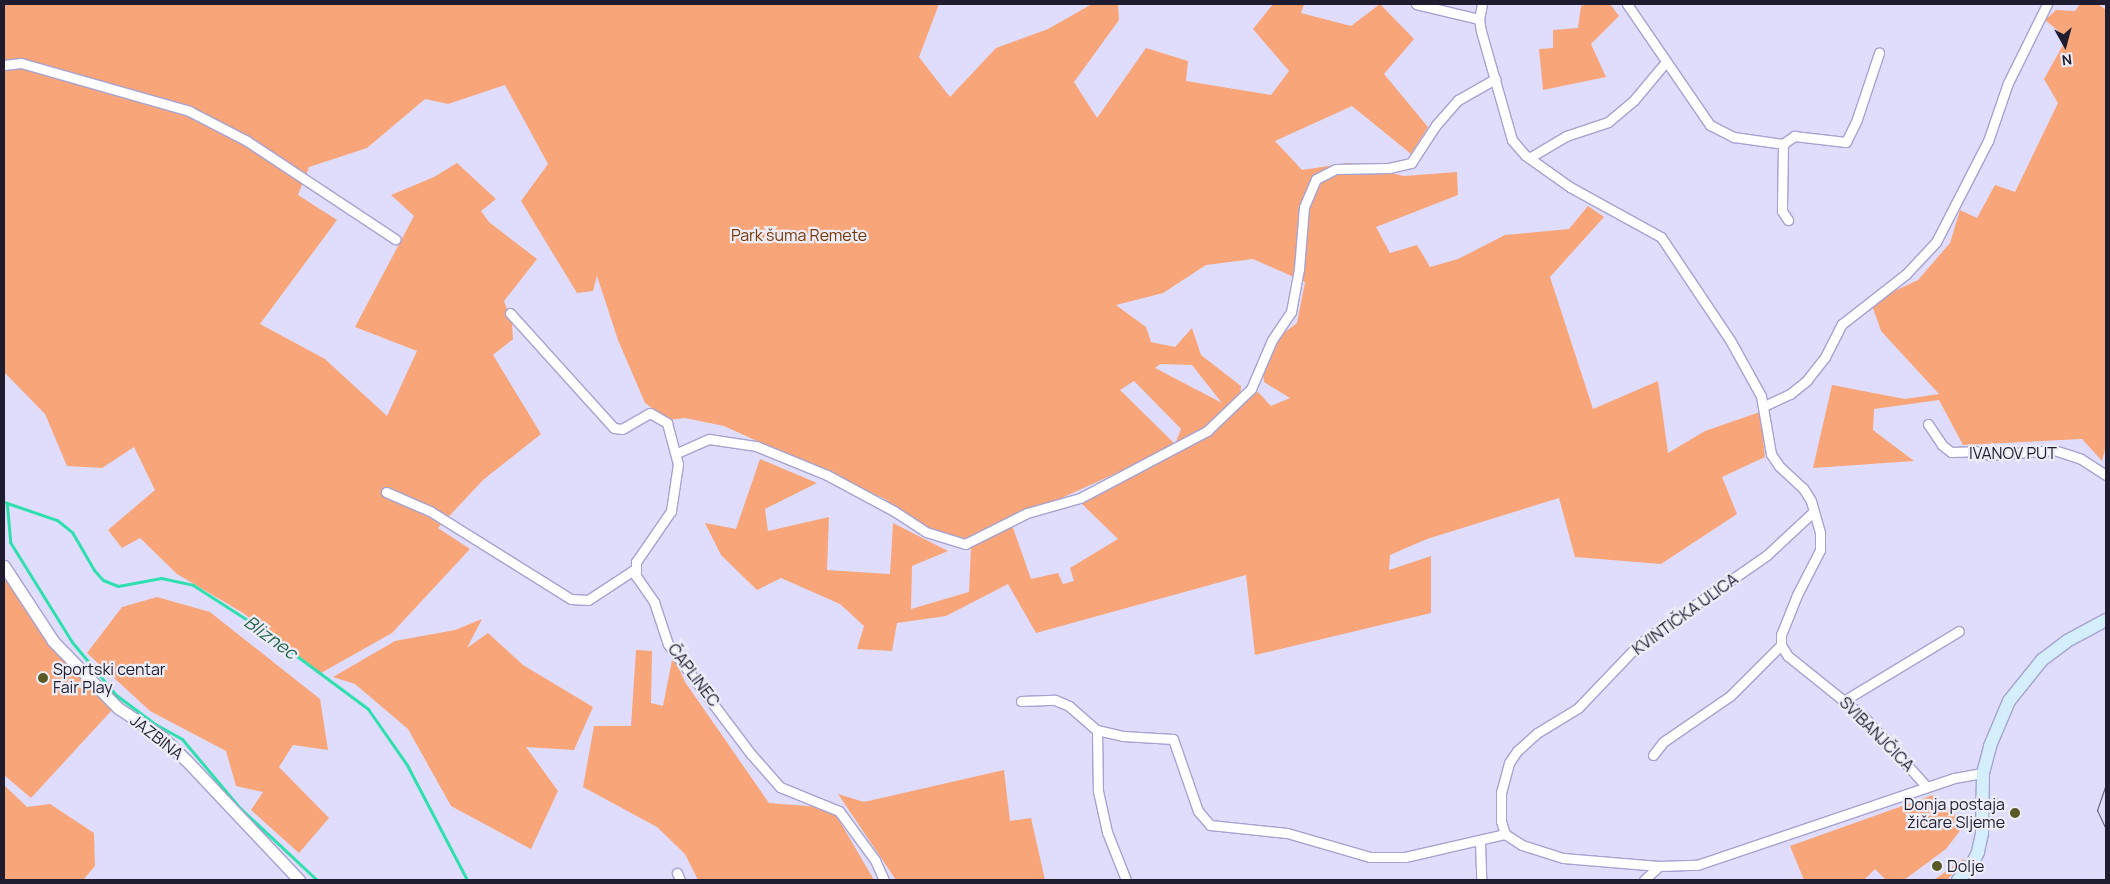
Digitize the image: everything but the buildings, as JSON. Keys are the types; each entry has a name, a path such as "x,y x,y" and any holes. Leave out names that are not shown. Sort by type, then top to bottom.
{"main road":[{"path":"1962,878 1981,838 1983,773 2003,712 2028,675 2058,647 2106,620"}],"street":[{"path":"1416,4 1479,19"},
{"path":"1482,4 1479,19 1512,140 1529,158 1587,198 1628,217 1661,237 1730,340 1764,406 1771,454 1779,466 1803,488 1811,501 1812,513 1820,534 1820,550 1797,595 1781,635 1781,645 1730,696 1663,742 1653,755"},
{"path":"1627,4 1665,63 1710,125 1734,137 1783,144 1794,136 1846,142 1857,119 1879,53"},
{"path":"1764,406 1790,394 1806,380 1825,357 1842,324 1906,274 1936,242 1988,141 2008,83 2046,4"},
{"path":"4,65 21,63 189,110 247,141 395,239"},
{"path":"1529,158 1566,136 1608,122 1634,100 1665,63"},
{"path":"677,453 709,439 756,446 827,475 894,510 926,532 965,544 1027,513 1080,498 1207,431 1251,389 1272,340 1291,312 1299,269 1304,207 1316,179 1336,169 1390,168 1410,163 1436,125 1458,100 1495,79"},
{"path":"1783,144 1782,211 1788,220"},
{"path":"386,492 430,511 571,600 588,600 636,569 636,562 671,511 677,479 677,453 668,423 659,416 650,413 642,415 622,429 614,428 510,313"},
{"name":"IVANOV PUT","path":"1928,424 1942,446 1951,452 1975,451 1990,455 2054,450 2081,459 2106,475"},
{"name":"KVINTIČKA ULICA","path":"1505,834 1501,821 1501,792 1509,763 1517,751 1538,732 1578,708 1639,644 1767,555 1812,513"},
{"name":"JAZBINA","path":"4,566 53,641 118,708 162,737 186,760 299,880"},
{"name":"ČAPLINEC","path":"636,569 636,576 654,602 668,644 752,754 780,787 839,811 875,860 884,880"},
{"path":"1844,700 1959,631"},
{"name":"SVIBANJČICA","path":"1781,645 1788,656 1844,700 1927,787"},
{"path":"1020,701 1055,700 1069,706 1097,730 1123,736 1173,739 1198,811 1210,825 1287,833 1370,857 1405,857 1480,842 1505,834 1522,845 1563,858 1659,866 1697,865 1724,859 1927,787 1983,773"},
{"path":"1097,730 1098,791 1107,832 1126,880"},
{"path":"1480,842 1481,880"},
{"path":"1644,880 1659,866"}],"green space":[{"name":"Park šuma Remete","path":"4,4 939,4 919,57 950,97 996,48 1048,29 1092,4 1118,4 1119,20 1074,82 1097,118 1146,48 1188,61 1186,81 1271,95 1289,71 1253,29 1273,4 1304,4 1301,13 1351,26 1380,4 1414,39 1384,74 1428,127 1411,154 1352,106 1275,141 1302,170 1348,163 1404,176 1457,172 1458,195 1376,227 1390,253 1417,245 1430,267 1458,259 1505,235 1569,229 1588,206 1604,217 1550,277 1593,409 1658,381 1668,453 1705,431 1760,412 1765,457 1722,477 1737,514 1661,564 1575,557 1559,498 1427,539 1390,555 1389,570 1431,556 1431,613 1255,655 1246,575 1036,633 1008,584 946,616 897,623 892,651 857,649 864,626 840,604 781,578 757,590 721,555 705,523 736,529 760,459 817,483 765,509 768,531 829,517 827,570 890,574 893,523 948,551 912,566 911,609 969,592 971,547 1012,525 1031,579 1058,573 1063,584 1074,581 1070,568 1118,539 1081,503 1132,466 967,541 944,541 885,499 724,426 685,418 668,420 645,403 618,340 597,276 593,291 577,293 521,201 548,164 505,85 448,104 425,99 367,148 309,167 298,195 337,220 260,324 325,359 387,416 417,351 355,327 414,216 391,195 434,177 457,163 496,199 481,211 489,222 537,259 504,301 512,323 513,339 493,355 541,434 483,480 438,528 470,549 392,633 321,673 243,613 177,574 140,538 122,548 108,530 155,490 134,447 102,468 67,466 45,414 4,372","holes":["1253,259 1305,282 1297,323 1277,338 1263,372 1264,382 1290,398 1271,406 1258,392 1240,400 1241,386 1201,355 1192,328 1175,347 1151,342 1146,327 1116,305 1163,293 1206,265","1160,364 1192,365 1222,403 1155,368","1134,381 1181,429 1175,444 1120,390"]},
{"path":"1588,4 1610,4 1619,16 1591,44 1606,77 1543,90 1539,49 1553,48 1553,30 1578,28 1581,6"},
{"path":"2080,4 2098,4 2106,10 2106,446 2102,461 2082,439 1963,445 1939,400 1874,409 1873,430 1914,461 1813,468 1832,385 1905,399 1939,394 1881,331 1871,302 1918,280 1950,243 1960,210 1977,218 1995,185 2015,192 2058,103 2044,79 2067,38 2045,20 2056,10 2075,11"},
{"name":"Sportski centar Fair Play","path":"4,575 51,648 113,709 31,798 4,775"},
{"path":"157,597 210,612 320,699 328,750 293,745 279,767 329,818 299,853 251,810 263,792 236,786 226,751 150,711 87,653 122,607"},
{"path":"482,619 467,648 488,633 523,665 593,707 574,750 526,747 558,791 531,849 451,806 408,729 355,684 333,677 395,641 455,630"},
{"path":"636,650 652,651 651,703 663,706 673,655 685,682 769,803 832,808 874,880 698,880 685,854 657,827 583,787 594,726 631,726"},
{"path":"1004,770 1010,821 1031,818 1045,880 896,880 838,794 864,802"},
{"path":"4,785 27,807 50,804 94,833 95,866 83,880 4,880"},
{"path":"1933,795 1965,824 1946,849 1904,880 1886,880 1875,869 1864,880 1804,880 1790,846"},
{"path":"1963,859 1965,861 1947,880 1934,880"}],"waterway":[{"name":"Bliznec","path":"4,502 57,520 72,532 94,570 103,580 118,586 161,578 193,585 255,625 368,709 407,765 467,880"},
{"path":"7,505 10,542 72,642 116,695 155,724 182,739 240,808 317,880"}],"tram line":[{"path":"2106,784 2097,810 2106,829"}],"place":[{"name":"Sportski centar Fair Play","path":"43,678"},
{"name":"Donja postaja žičare Sljeme","path":"2015,813"},
{"name":"Dolje","path":"1937,866"}]}
